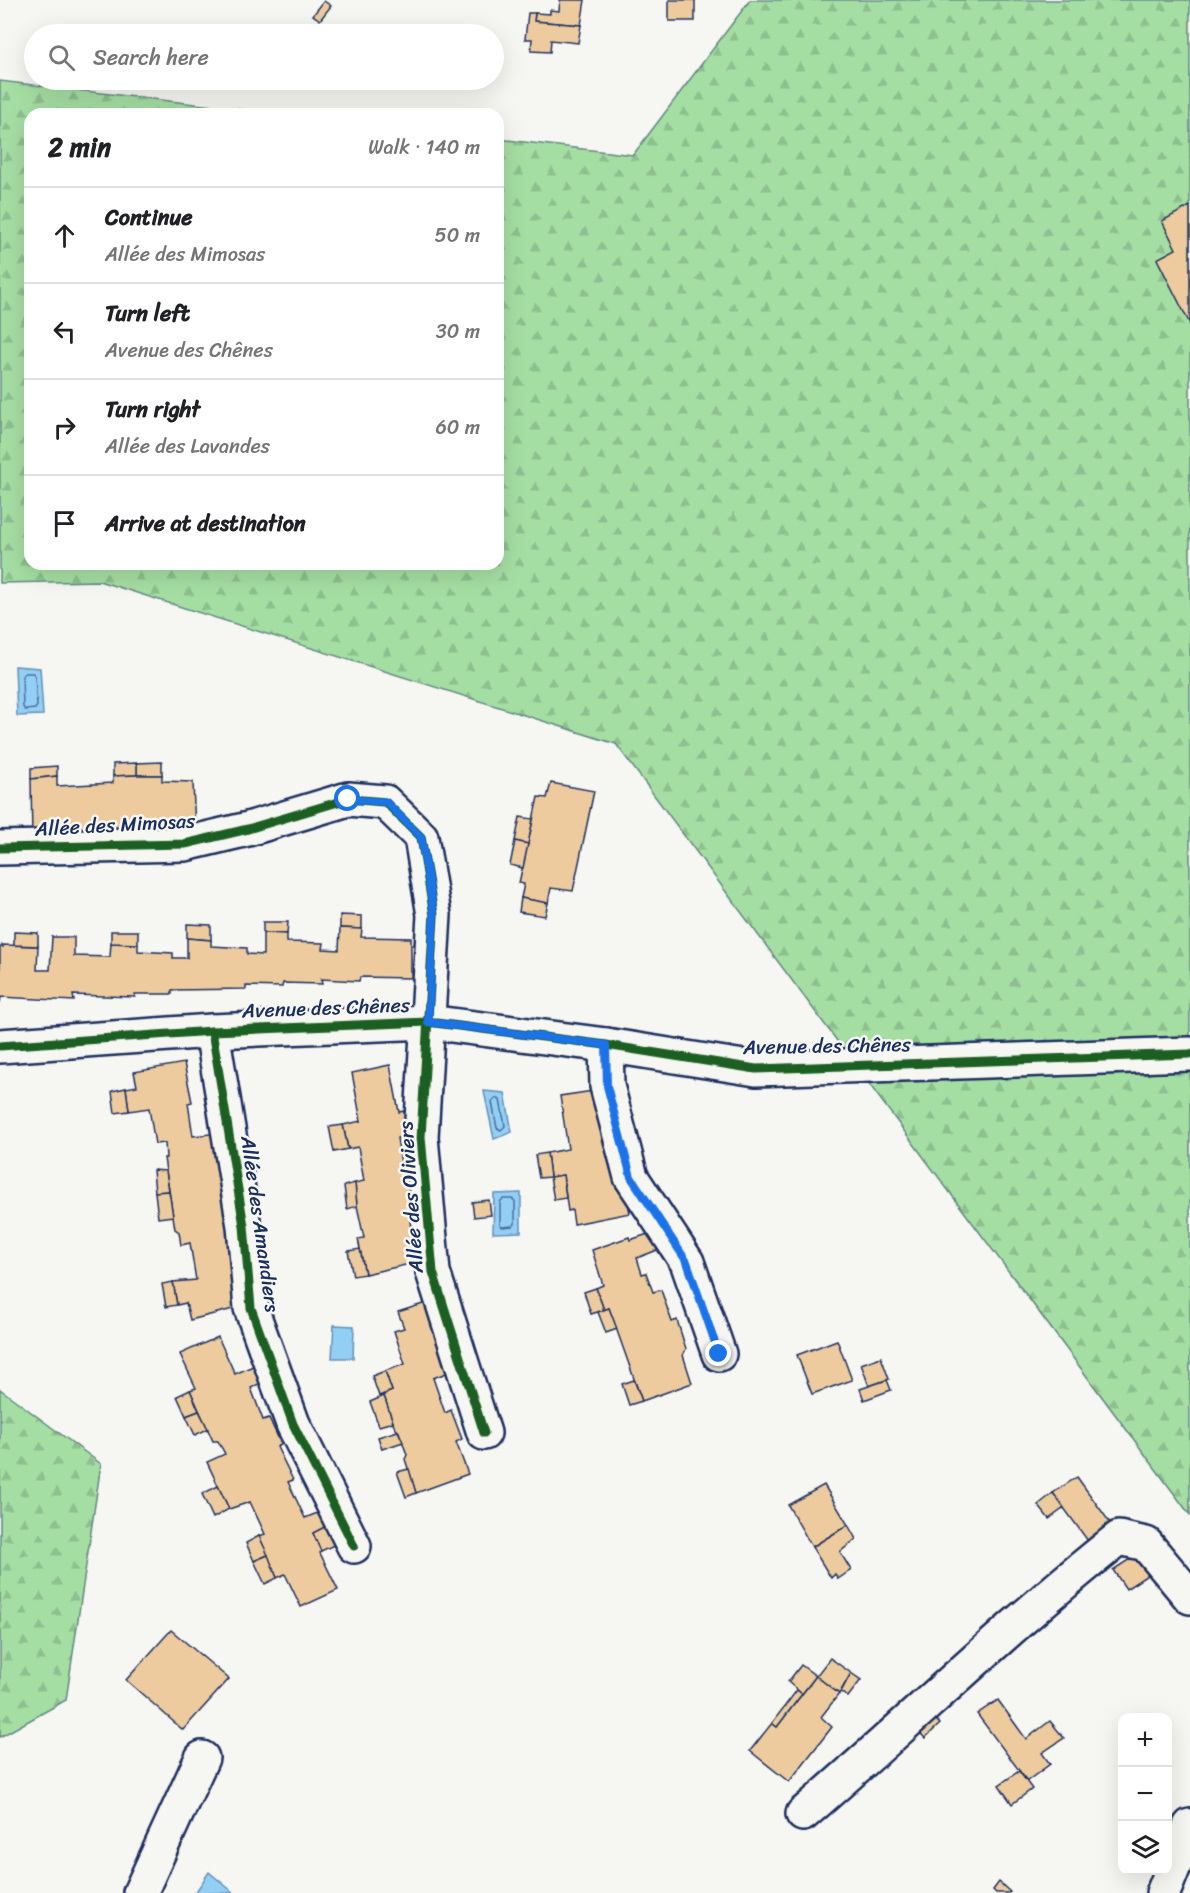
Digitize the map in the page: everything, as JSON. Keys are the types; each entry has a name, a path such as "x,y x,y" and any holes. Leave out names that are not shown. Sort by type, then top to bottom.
{"street":[{"name":"Allée des Mimosas","path":"0,848 185,844 248,829 348,799 386,802 421,837 434,915 428,1022"},
{"name":"Avenue des Chênes","path":"0,1046 212,1031 428,1022 606,1045 756,1069 1190,1054"},
{"name":"Allée des Oliviers","path":"428,1022 421,1137 433,1272 484,1433"},
{"name":"Allée des Amandiers","path":"212,1031 244,1226 251,1308 293,1424 354,1546"},
{"path":"606,1045 607,1086 631,1177 687,1262 719,1354"},
{"path":"803,1814 865,1761 946,1685 1061,1583 1119,1538 1146,1544 1190,1597"},
{"path":"140,1893 202,1758"},
{"path":"1163,1893 1190,1826"}],"green space":[{"path":"750,0 1190,0 1190,1515 616,744 99,581 0,583 0,81 24,84 24,90 77,90 230,108 24,108 24,570 504,570 504,140 633,155"},
{"path":"0,1389 101,1464 66,1700 0,1737"}],"water":[{"path":"15,666 40,668 43,715 17,716"},
{"path":"484,1091 505,1093 512,1132 494,1139"},
{"path":"521,1193 521,1232 493,1233 494,1194"},
{"path":"334,1325 354,1326 353,1358 332,1358"},
{"path":"209,1872 234,1893 195,1893"}],"building":[{"path":"560,0 585,0 581,25 534,21 535,13 550,14 550,10 559,11"},
{"path":"669,0 695,0 695,21 669,21"},
{"path":"324,1 331,6 320,20 313,15"},
{"path":"528,13 535,13 534,21 581,25 578,43 551,40 550,52 531,51 532,39 525,39"},
{"path":"1190,206 1190,324 1157,259 1176,249 1162,221"},
{"path":"162,762 162,775 137,775 137,763"},
{"path":"137,763 137,775 113,776 113,764"},
{"path":"57,766 57,776 31,779 31,768"},
{"path":"162,775 162,781 193,782 195,833 32,838 31,779 57,776 57,786 113,783 113,776"},
{"path":"551,783 594,791 573,891 551,888 548,903 521,898 524,884 519,883 538,797 547,798"},
{"path":"520,817 533,819 528,844 515,841"},
{"path":"515,841 528,844 523,868 510,865"},
{"path":"521,898 548,903 545,916 519,912"},
{"path":"340,915 362,916 362,929 340,928"},
{"path":"263,922 288,922 287,934 263,933"},
{"path":"187,924 211,925 211,940 187,938"},
{"path":"340,928 362,929 361,937 411,938 411,978 360,977 359,981 321,979 322,984 283,983 282,987 246,986 246,989 172,990 172,994 135,994 135,997 73,995 74,1001 1,997 0,1003 0,947 3,947 2,945 38,946 37,970 50,970 52,937 74,937 74,956 110,957 111,943 138,944 138,951 173,953 173,958 187,958 187,938 211,940 211,946 247,948 247,954 263,955 263,933 287,934 287,942 324,943 323,949 339,950"},
{"path":"111,931 138,931 138,944 111,943"},
{"path":"14,932 38,933 38,946 14,945"},
{"path":"184,1063 192,1102 188,1103 193,1136 219,1133 236,1236 228,1237 236,1295 241,1307 190,1320 186,1303 177,1305 173,1282 196,1280 190,1243 181,1245 179,1232 175,1229 164,1158 166,1158 165,1143 155,1144 149,1108 129,1111 126,1088 137,1086 134,1072"},
{"path":"390,1065 399,1112 404,1111 409,1135 397,1138 403,1175 409,1174 418,1226 412,1226 419,1262 365,1274 358,1239 364,1238 355,1183 364,1181 358,1147 348,1149 343,1125 361,1121 352,1073"},
{"path":"126,1088 129,1111 115,1113 112,1091"},
{"path":"600,1090 619,1190 626,1194 630,1213 574,1224 572,1210 568,1211 563,1175 550,1177 547,1153 568,1149 560,1096"},
{"path":"343,1125 348,1149 334,1152 329,1127"},
{"path":"547,1153 550,1177 539,1178 535,1155"},
{"path":"153,1170 166,1171 169,1191 155,1192"},
{"path":"563,1175 566,1198 554,1200 550,1177"},
{"path":"355,1183 357,1206 347,1209 344,1186"},
{"path":"169,1191 173,1216 158,1218 155,1192"},
{"path":"489,1200 491,1215 474,1217 472,1202"},
{"path":"654,1232 660,1249 637,1258 642,1274 646,1273 653,1292 661,1290 672,1322 677,1320 686,1349 683,1355 692,1383 642,1401 609,1308 604,1310 596,1288 603,1285 592,1250 629,1237 630,1240"},
{"path":"360,1249 365,1274 353,1276 348,1251"},
{"path":"173,1282 177,1305 166,1307 162,1284"},
{"path":"596,1288 604,1310 591,1314 584,1292"},
{"path":"426,1303 452,1371 433,1378 445,1413 451,1410 462,1439 456,1442 468,1474 416,1493 399,1432 395,1428 384,1396 380,1398 379,1396 392,1391 385,1371 405,1364 394,1331 404,1328 398,1312"},
{"path":"609,1308 617,1329 606,1333 598,1312"},
{"path":"218,1337 235,1374 262,1362 270,1378 251,1388 263,1420 269,1418 281,1444 277,1447 293,1480 288,1482 305,1518 330,1508 336,1521 313,1533 338,1590 301,1607 285,1574 277,1578 259,1536 265,1534 250,1502 229,1509 207,1462 225,1454 218,1441 213,1441 190,1390 196,1388 180,1354"},
{"path":"837,1340 852,1380 812,1394 797,1355"},
{"path":"881,1357 889,1379 869,1386 861,1364"},
{"path":"385,1371 392,1391 379,1396 372,1376"},
{"path":"634,1380 642,1401 629,1405 622,1384"},
{"path":"887,1380 891,1390 864,1400 860,1389"},
{"path":"190,1390 199,1411 186,1416 177,1396"},
{"path":"384,1396 393,1422 379,1426 370,1402"},
{"path":"199,1411 208,1429 195,1435 186,1416"},
{"path":"398,1431 403,1442 382,1449 378,1437"},
{"path":"409,1469 416,1493 406,1497 397,1472"},
{"path":"1077,1477 1111,1524 1088,1541 1053,1493"},
{"path":"824,1485 848,1525 812,1547 788,1505"},
{"path":"218,1486 229,1509 213,1518 202,1494"},
{"path":"1053,1493 1064,1508 1049,1519 1038,1505"},
{"path":"336,1521 345,1540 321,1551 313,1533"},
{"path":"848,1525 856,1539 840,1552 851,1570 838,1579 835,1574 831,1578 812,1547"},
{"path":"259,1536 268,1555 254,1561 246,1543"},
{"path":"268,1555 277,1578 265,1584 254,1561"},
{"path":"1136,1555 1149,1574 1126,1589 1113,1570"},
{"path":"171,1630 229,1679 183,1730 126,1680"},
{"path":"830,1658 851,1673 839,1694 816,1676"},
{"path":"801,1665 816,1676 802,1694 788,1682"},
{"path":"851,1673 861,1680 848,1697 841,1692"},
{"path":"816,1676 839,1694 821,1717 832,1727 789,1782 750,1751 772,1723 777,1727"},
{"path":"797,1690 802,1694 777,1727 772,1723"},
{"path":"998,1700 1026,1739 1050,1721 1064,1738 1042,1753 1050,1764 1027,1781 977,1714"},
{"path":"928,1712 940,1724 925,1738 913,1726"},
{"path":"1019,1771 1032,1789 1012,1804 999,1785"},
{"path":"999,1882 1010,1892 996,1893 993,1890"}],"cycle path":[{"path":"0,848 185,844 248,829 348,799 385,802 421,837 434,915 421,1137 433,1272 484,1433"},
{"path":"0,1046 212,1031 428,1022 606,1045 756,1069 1190,1054"},
{"path":"212,1031 244,1226 251,1308 293,1424 354,1546"}],"route":[{"path":"348,799 386,802 421,837 434,915 428,1022 606,1045 607,1086 631,1177 687,1262 719,1354"}]}
